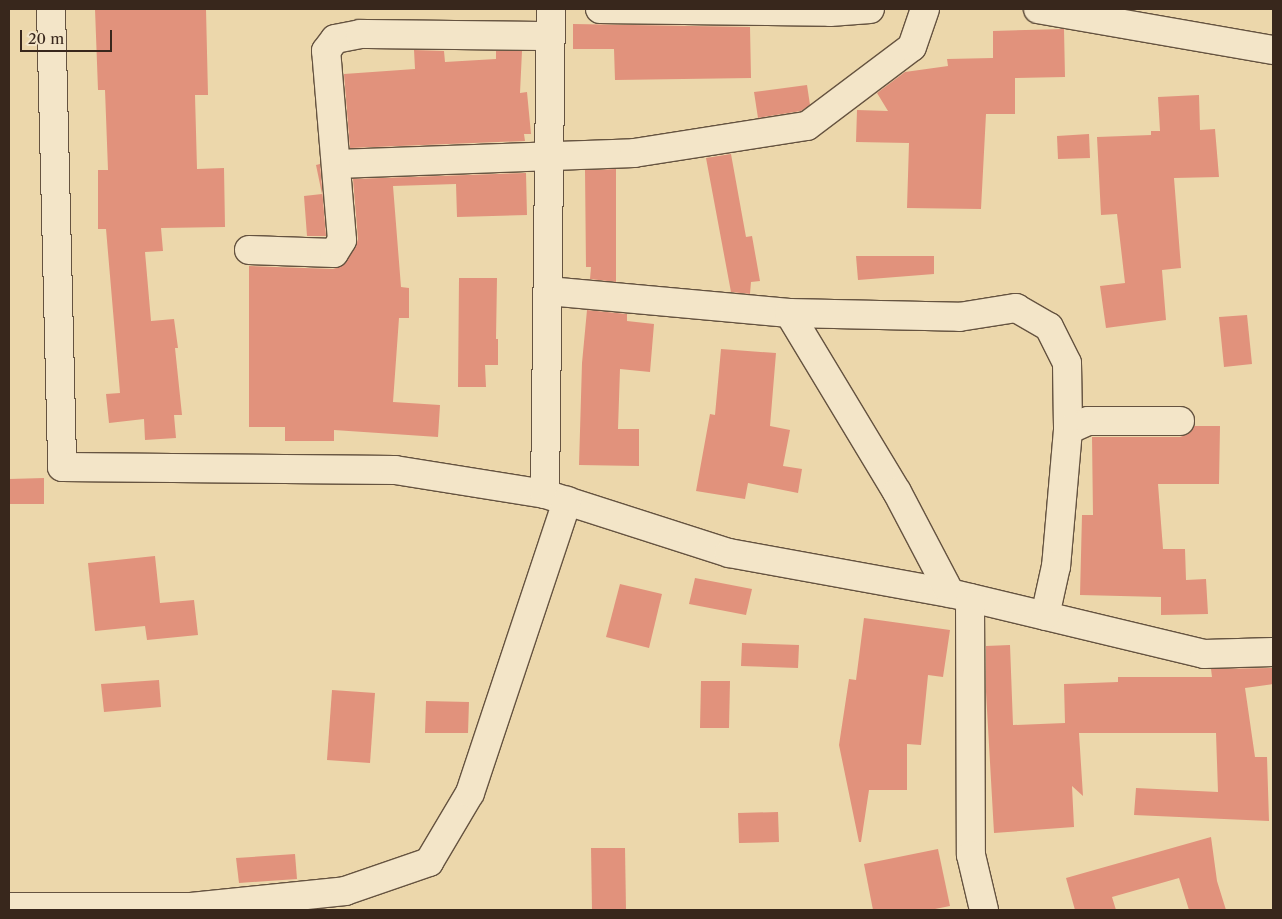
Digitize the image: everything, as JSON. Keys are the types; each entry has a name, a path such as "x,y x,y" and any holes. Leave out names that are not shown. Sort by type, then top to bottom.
{"street":[{"path":"51,9 62,467 394,470 556,498 729,553 960,596 1204,654 1273,652"},
{"path":"9,907 191,907 345,891 429,862 470,793 556,498 548,291 551,9"},
{"path":"600,9 830,12 870,9"},
{"path":"337,164 634,153 807,126 912,47 926,9"},
{"path":"1038,9 1273,50"},
{"path":"249,250 334,253 342,240 326,51 335,39 360,34 550,36"},
{"path":"548,291 789,313 959,317 1016,308 1049,327 1067,363 1068,430 1056,566 1045,616"},
{"path":"789,313 960,596 971,855 984,910"},
{"path":"1068,430 1088,421 1180,421"}],"building":[{"path":"95,9 206,9 208,95 195,95 197,169 224,168 225,227 161,228 163,251 145,252 151,321 174,319 178,348 175,348 182,415 174,415 176,438 145,440 144,419 109,423 106,394 120,393 106,229 98,229 98,170 108,170 105,90 98,90"},
{"path":"573,24 750,27 751,78 615,80 614,49 573,49"},
{"path":"1064,29 1065,77 1015,78 1015,114 986,114 981,209 907,208 909,143 856,142 857,110 888,111 877,93 905,72 948,66 947,59 993,58 993,31"},
{"path":"414,50 444,51 445,62 496,59 496,51 522,51 520,93 527,92 531,134 524,134 525,141 350,148 344,74 415,69"},
{"path":"807,85 810,105 801,111 758,118 754,92"},
{"path":"1199,95 1200,130 1215,129 1219,177 1174,178 1181,268 1162,270 1166,320 1106,328 1100,286 1125,283 1117,214 1101,215 1097,137 1151,135 1151,131 1160,131 1158,97"},
{"path":"1089,134 1090,158 1058,159 1057,136"},
{"path":"731,154 746,237 752,236 760,281 751,282 750,294 731,292 706,158"},
{"path":"320,164 326,236 307,236 304,196 322,194 316,165"},
{"path":"616,169 616,282 590,279 591,267 586,267 585,170"},
{"path":"526,173 527,215 457,217 456,184 393,186 401,287 409,288 409,318 399,318 393,402 440,405 438,437 334,430 334,441 285,441 285,427 249,427 249,266 333,269 342,266 355,248 358,239 353,179"},
{"path":"856,256 934,256 934,274 858,280"},
{"path":"459,278 497,278 496,339 498,339 498,365 485,365 486,387 458,387"},
{"path":"587,310 627,314 627,321 654,324 650,372 620,369 618,429 639,429 639,466 579,465 582,363"},
{"path":"1247,315 1252,364 1224,367 1219,317"},
{"path":"721,349 776,353 770,426 790,430 783,466 802,469 798,493 748,483 745,499 696,491 710,414 715,415"},
{"path":"1194,426 1220,426 1219,484 1158,484 1163,549 1185,549 1186,580 1206,579 1208,614 1161,615 1161,597 1080,595 1082,515 1093,515 1092,437 1180,437 1188,434"},
{"path":"44,478 44,504 9,504 9,479"},
{"path":"155,556 160,603 194,600 198,635 147,640 145,626 95,631 88,563"},
{"path":"695,578 752,589 746,615 689,604"},
{"path":"620,584 662,594 649,648 606,637"},
{"path":"864,618 950,630 943,677 928,675 921,745 907,744 907,790 869,790 861,842 859,842 839,745 849,679 856,680"},
{"path":"742,643 799,645 798,668 741,666"},
{"path":"1010,645 1013,725 1065,723 1064,684 1118,682 1118,677 1212,677 1211,669 1273,668 1273,684 1245,688 1255,757 1267,757 1269,821 1134,815 1136,788 1218,792 1216,733 1079,733 1083,796 1072,786 1074,827 994,833 986,692 986,646"},
{"path":"159,680 161,707 104,712 101,684"},
{"path":"701,681 730,681 729,728 700,728"},
{"path":"332,690 375,693 370,763 327,760"},
{"path":"426,701 469,702 468,733 425,733"},
{"path":"778,812 779,842 739,843 738,813"},
{"path":"1211,837 1217,881 1226,910 1189,910 1179,878 1112,897 1116,910 1075,910 1066,878"},
{"path":"591,848 625,848 626,910 592,910"},
{"path":"938,849 950,906 930,910 873,910 864,864"},
{"path":"295,854 297,879 239,883 236,858"}]}
